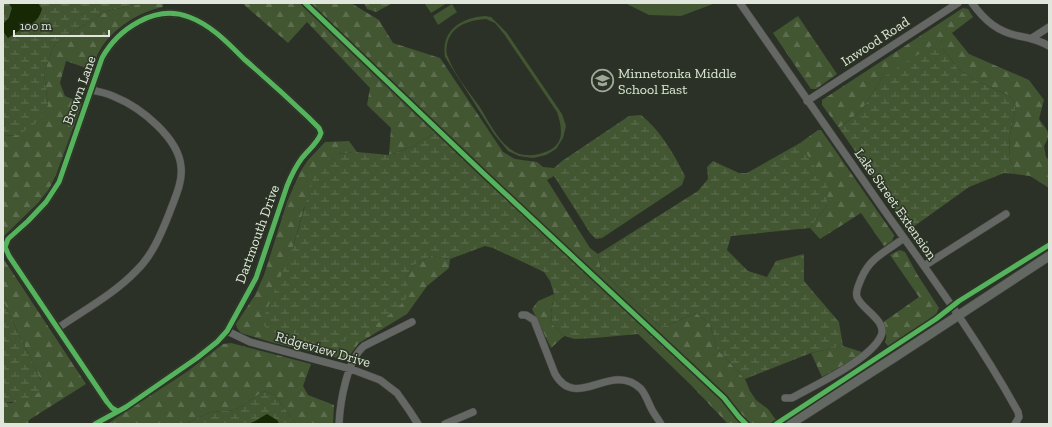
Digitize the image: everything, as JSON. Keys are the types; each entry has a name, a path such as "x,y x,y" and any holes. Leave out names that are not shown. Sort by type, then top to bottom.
{"main road":[{"path":"790,424 1049,256"}],"street":[{"name":"Lake Street Extension","path":"740,3 807,101 958,315 993,369 1018,412 1019,417 1015,424"},
{"name":"Inwood Road","path":"807,101 958,3"},
{"path":"972,3 986,21 996,28 1007,34 1032,38 1049,46"},
{"name":"Brown Lane","path":"58,328 9,256 6,244 8,239 28,221 53,193 59,182 102,58 123,32 134,24 150,16 170,13 188,16 220,37 308,117 319,128 321,133"},
{"path":"1032,38 1049,27"},
{"path":"92,90 116,97 145,115 163,131 176,150 180,160 181,176 162,233 137,270 118,288 58,328 107,402 117,411"},
{"name":"Dartmouth Drive","path":"94,424 126,407 196,358 217,342 227,331 256,278 293,172 301,159 318,140 321,133"},
{"path":"924,266 1006,214"},
{"path":"785,398 792,398 857,362 871,349 881,336 881,327 878,320 857,297 857,290 862,275 874,260 904,238"},
{"path":"522,315 526,315 534,320 555,374 564,385 578,389 610,380 626,381 641,390 661,424"},
{"path":"339,424 343,392 355,356 364,346 412,322"},
{"name":"Ridgeview Drive","path":"227,331 250,342 351,369 374,378 388,386 403,400 418,424"},
{"path":"445,424 473,412"}],"green space":[{"path":"3,3 9,3 12,8 9,18 3,24"},
{"path":"38,3 144,3 107,11 54,45 44,73 48,105 40,120 18,135 3,136 3,31 8,38 21,29 31,26 39,6"},
{"path":"144,3 163,3 163,7 145,12 119,28 105,42 97,55 92,70 66,61 60,83 65,96 82,103 56,175 49,189 38,203 5,235 3,239 3,136 18,135 48,105 44,73 54,45 107,11"},
{"path":"242,3 351,3 379,20 393,43 440,58 503,152 515,159 537,162 543,167 554,168 554,176 547,180 590,248 598,254 601,271 662,328 696,313 710,324 717,349 745,379 756,400 768,409 776,420 769,424 726,424 727,423 690,384 638,334 646,329 435,132 412,147 389,155 391,128 367,105 370,88 307,22 288,43"},
{"path":"364,3 393,3 376,12 367,9"},
{"path":"447,3 431,13 425,4"},
{"path":"625,3 713,4 681,16 649,15"},
{"path":"452,4 457,12 438,25 433,16"},
{"path":"963,8 968,9 973,17 952,33 969,54 1029,80 1044,100 1039,119 1048,132 1048,138 1044,146 1046,157 1049,160 1049,188 1030,176 1015,174 1009,158 1010,135 1016,106 1010,96 975,80 958,69 942,47 882,78 861,111 839,128 822,105 822,100"},
{"path":"798,16 837,74 816,89 811,89 773,33"},
{"path":"476,17 491,17 507,33 562,114 566,126 563,138 556,149 546,155 533,158 519,156 508,151 494,134 445,57 446,40 449,33 460,23","holes":["486,19 495,23 557,112 561,127 558,144 553,148 536,155 524,155 515,152 504,143 494,131 479,106 466,89 447,56 446,48 449,38 461,25"]},
{"path":"932,45 942,47 958,69 975,80 1010,96 1016,106 1010,135 1009,158 1015,174 1004,173 969,187 909,230 839,128 861,111 882,78"},
{"path":"641,115 660,135 676,159 685,176 682,185 602,238 596,239 590,233 554,176 554,168 629,116"},
{"path":"818,130 821,130 894,235 892,241 884,246 861,213 820,239 810,228 827,205 800,143"},
{"path":"435,132 646,330 638,334 595,338 575,339 564,336 552,324 551,314 554,294 550,281 544,272 493,248 485,246 450,259 431,256 414,265 406,278 408,293 399,307 379,322 348,340 333,343 302,341 273,332 265,327 262,321 293,247 314,175 327,160 337,154 357,152 389,155 412,147"},
{"path":"349,141 357,152 337,154 304,208 293,247 278,335 319,343 341,342 408,293 406,278 414,265 431,256 450,259 449,268 427,286 407,314 359,343 346,360 274,343 241,333 236,324 255,295 264,275 287,202 300,172 308,160 325,142"},
{"path":"800,143 828,187 827,205 810,228 731,236 727,250 748,271 767,277 776,261 804,254 804,281 839,322 843,346 811,353 745,379 717,349 710,324 696,313 662,328 601,271 598,254 698,191 708,179 707,167 713,161 739,173 747,173"},
{"path":"900,250 905,252 939,308 935,317 889,347 885,342 886,334 882,323 919,297 890,255"},
{"path":"3,258 86,384 29,420 28,424 3,424 3,402 12,403 41,380 3,301"},
{"path":"554,294 551,314 552,324 564,336 551,348 532,309 538,301"},
{"path":"3,301 41,380 38,393 23,402 3,402"},
{"path":"231,343 311,364 303,386 308,395 334,405 333,424 296,424 275,395 264,391 235,410 210,412 185,424 107,424 188,371 223,344"},
{"path":"843,346 862,352 854,359 822,377 811,353"},
{"path":"264,391 275,395 296,424 279,424 277,420 252,422 250,424 185,424 210,412 235,410"}],"shaded area":[{"path":"9,3 38,3 42,9 39,17 34,22 8,38 3,31 3,24 9,18 12,8"},
{"path":"267,414 277,420 279,424 250,424"}],"cycle path":[{"path":"305,3 482,172 724,398 746,424"},
{"path":"95,424 126,407 197,358 217,342 227,331 256,278 292,175 304,155 320,137 321,133 319,128 308,117 219,35 197,20 176,14 163,14 139,22 128,29 109,47 102,58 59,182 46,202 8,239 5,247 9,256 107,402 117,411"},
{"path":"776,424 936,319 959,301 1049,245"}],"place":[{"name":"Minnetonka Middle School East","path":"602,81"}]}
